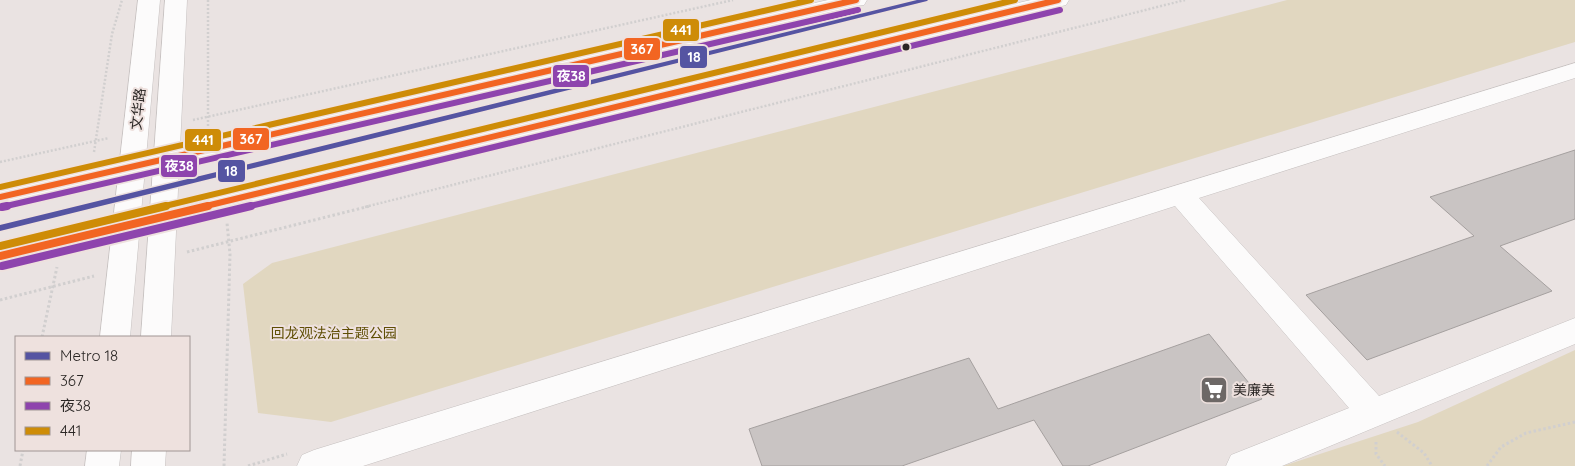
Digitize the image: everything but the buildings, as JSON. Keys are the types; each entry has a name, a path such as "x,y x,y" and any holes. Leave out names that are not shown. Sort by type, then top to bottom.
{"street":[{"name":"文华路","path":"115,336 149,0"},
{"path":"156,336 176,0"},
{"path":"0,197 856,0"},
{"path":"0,256 1058,0"},
{"path":"314,466 1575,70"},
{"path":"1180,194 1375,414"},
{"path":"1243,466 1375,414 1575,331"},
{"path":"102,466 104,451"},
{"path":"148,466 150,451"}],"path":[{"path":"87,177 97,141 112,34 122,0"},
{"path":"208,0 206,117 211,148"},
{"path":"244,108 733,0"},
{"path":"240,239 1185,0"},
{"path":"0,162 59,149"},
{"path":"224,466 230,254 225,202"},
{"path":"42,336 51,287 64,241"},
{"path":"0,300 31,292"},
{"path":"1375,414 1424,453 1432,466"},
{"path":"1487,466 1501,447 1526,433 1575,422"},
{"path":"20,466 22,451"}],"green space":[{"name":"回龙观法治主题公园","path":"1287,0 1575,0 1575,42 331,422 258,413 243,284 272,263"},
{"path":"1575,350 1575,466 1283,466 1418,422"}],"metro line":[{"name":"18","path":"0,228 925,0"}],"transit line":[{"name":"441","path":"0,187 811,0"},
{"name":"367","path":"0,197 856,0"},
{"name":"441","path":"0,246 1015,0"},
{"name":"367","path":"0,256 1058,0"},
{"name":"夜38","path":"2,207 858,10"},
{"name":"夜38","path":"2,266 1060,10"}],"place":[{"name":"美廉美","path":"1214,390"}]}
